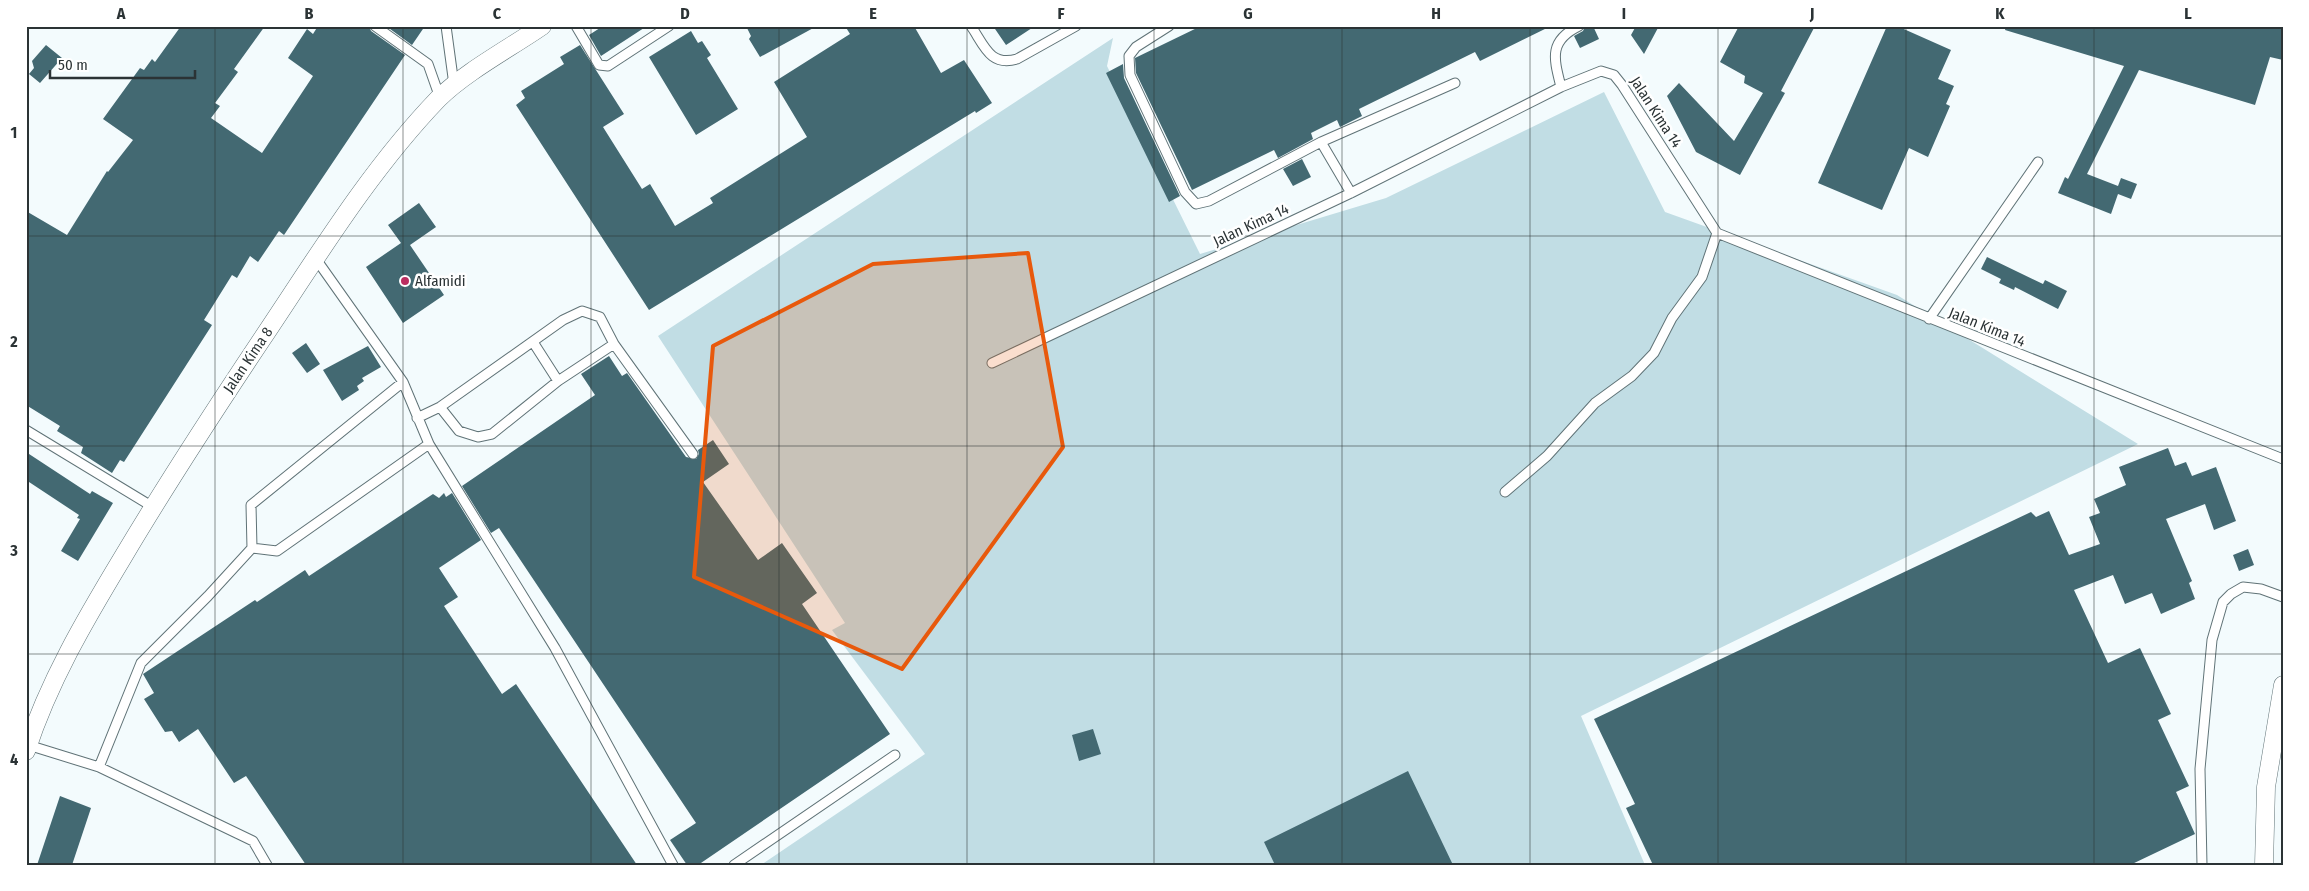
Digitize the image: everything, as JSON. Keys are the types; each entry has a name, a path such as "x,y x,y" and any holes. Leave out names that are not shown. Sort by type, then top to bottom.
{"street":[{"name":"Jalan Kima 8","path":"27,748 60,667 82,626 153,508 380,165 454,85 542,26"},
{"path":"2264,865 2266,787 2283,685"}],"lane":[{"path":"375,26 428,64 440,98"},
{"path":"446,26 454,85"},
{"path":"576,26 599,65 608,66 669,26"},
{"path":"971,26 990,55 999,61 1006,62 1017,59 1076,26"},
{"path":"1169,26 1136,47 1129,56 1130,75 1185,192 1196,204 1209,202 1322,142 1455,84"},
{"path":"1561,87 1554,59 1557,46 1566,33 1579,26"},
{"name":"Jalan Kima 14","path":"992,363 1351,192 1561,87 1601,71 1614,75 1717,232 1929,319 2283,459"},
{"path":"1322,142 1351,192"},
{"path":"1929,319 2038,162"},
{"path":"1505,492 1547,456 1595,403 1632,376 1654,353 1672,318 1702,277 1717,232"},
{"path":"316,259 403,382 429,444 555,648 673,865"},
{"path":"417,418 440,407 563,320 582,311 600,317 614,344 693,454"},
{"path":"533,342 558,381"},
{"path":"440,407 459,431 478,437 492,434 558,381 614,344"},
{"path":"99,767 141,663 208,596 252,548 251,505 403,382"},
{"path":"26,430 153,508"},
{"path":"252,548 277,551 429,444"},
{"path":"2202,865 2200,769 2212,640 2223,602 2231,594 2243,587 2261,589 2283,597"},
{"path":"27,748 99,767 253,841 268,865"},
{"path":"734,865 895,755"}],"highlighted area":[{"path":"1028,253 1063,447 902,669 694,577 713,346 873,264"}],"shaded area":[{"path":"1113,38 1107,66 1200,254 1386,198 1604,92 1665,212 1897,295 2138,444 1581,716 1645,865 761,865 925,754 832,630 845,623 658,336"}],"building":[{"path":"181,26 265,26 234,69 238,72 215,103 220,106 211,118 262,153 313,76 288,58 307,29 313,34 318,26 369,26 371,31 405,55 284,235 279,231 258,262 250,256 237,278 232,275 204,320 212,325 124,462 120,460 112,473 81,453 83,447 57,431 60,426 26,405 26,211 67,235 107,171 133,140 103,119 140,68 144,70 152,59 155,62"},
{"path":"386,26 425,26 412,45"},
{"path":"603,26 647,26 601,56 589,35"},
{"path":"746,26 817,26 760,57 749,39 751,36"},
{"path":"845,26 914,26 941,73 964,60 992,103 976,113 975,111 649,310 516,105 525,98 521,91 564,64 560,57 580,45 624,114 603,127 642,189 650,184 675,226 713,203 710,198 807,137 774,82 850,34"},
{"path":"993,26 1035,26 1006,45"},
{"path":"1201,26 1551,26 1480,61 1475,52 1359,109 1362,116 1340,127 1337,120 1311,133 1313,139 1278,158 1274,150 1192,190 1136,73 1135,58"},
{"path":"1585,26 1593,26 1599,39 1580,48 1574,36 1583,31"},
{"path":"1636,26 1659,26 1644,54 1631,35"},
{"path":"1739,26 1815,26 1781,91 1785,93 1740,175 1696,152 1667,96 1679,83 1734,141 1763,93 1744,83 1745,76 1720,62"},
{"path":"1887,26 1897,26 1951,50 1938,79 1954,86 1946,104 1950,106 1928,157 1909,148 1882,210 1818,183"},
{"path":"2006,26 2283,26 2283,60 2270,57 2255,105 2139,70 2087,174 2118,186 2121,178 2137,184 2131,199 2118,194 2111,214 2058,193 2065,177 2068,179 2124,66 2005,30"},
{"path":"691,31 698,43 702,41 711,55 707,58 738,109 696,135 649,57"},
{"path":"46,45 62,58 40,83 29,74 34,68 32,61"},
{"path":"1123,64 1124,78 1180,196 1169,202 1106,73"},
{"path":"1302,159 1311,177 1293,186 1283,169"},
{"name":"Alfamidi","path":"419,203 436,227 410,245 444,295 403,323 366,267 401,243 388,225"},
{"path":"1987,257 2043,284 2045,280 2067,291 2058,309 2015,287 2014,290 1999,283 2001,279 1981,269"},
{"path":"306,343 320,364 307,373 292,353"},
{"path":"368,346 381,367 362,378 364,381 357,386 359,390 342,401 323,370"},
{"path":"609,356 622,376 627,373 686,457 696,459 699,454 698,450 713,440 729,464 703,482 758,560 782,543 817,593 802,604 890,734 698,865 687,865 670,840 696,823 499,528 491,533 462,486 595,395 581,374"},
{"path":"2168,448 2175,466 2186,462 2192,476 2216,467 2236,521 2214,530 2205,504 2166,519 2192,581 2189,583 2195,599 2161,614 2152,593 2125,604 2113,575 2074,590 2108,663 2140,648 2171,714 2158,720 2189,786 2176,792 2195,834 2130,865 1653,865 1626,808 1635,804 1594,719 2031,512 2036,517 2049,511 2069,555 2100,544 2089,517 2100,513 2094,499 2126,485 2119,467"},
{"path":"26,452 90,494 92,491 113,503 78,561 61,551 80,519 77,518 79,515 26,480"},
{"path":"444,493 446,497 452,493 481,540 439,568 458,597 444,606 502,694 516,684 637,865 306,865 246,776 234,783 198,729 179,742 172,731 165,732 144,699 154,693 143,674 255,600 257,602 305,570 309,576 433,494 439,498"},
{"path":"2248,549 2254,565 2239,571 2233,555"},
{"path":"1093,729 1101,754 1079,761 1072,735"},
{"path":"1408,771 1453,865 1275,865 1264,842"},
{"path":"60,796 91,808 72,865 37,865"}],"place":[{"name":"Alfamidi","path":"405,281"}]}
